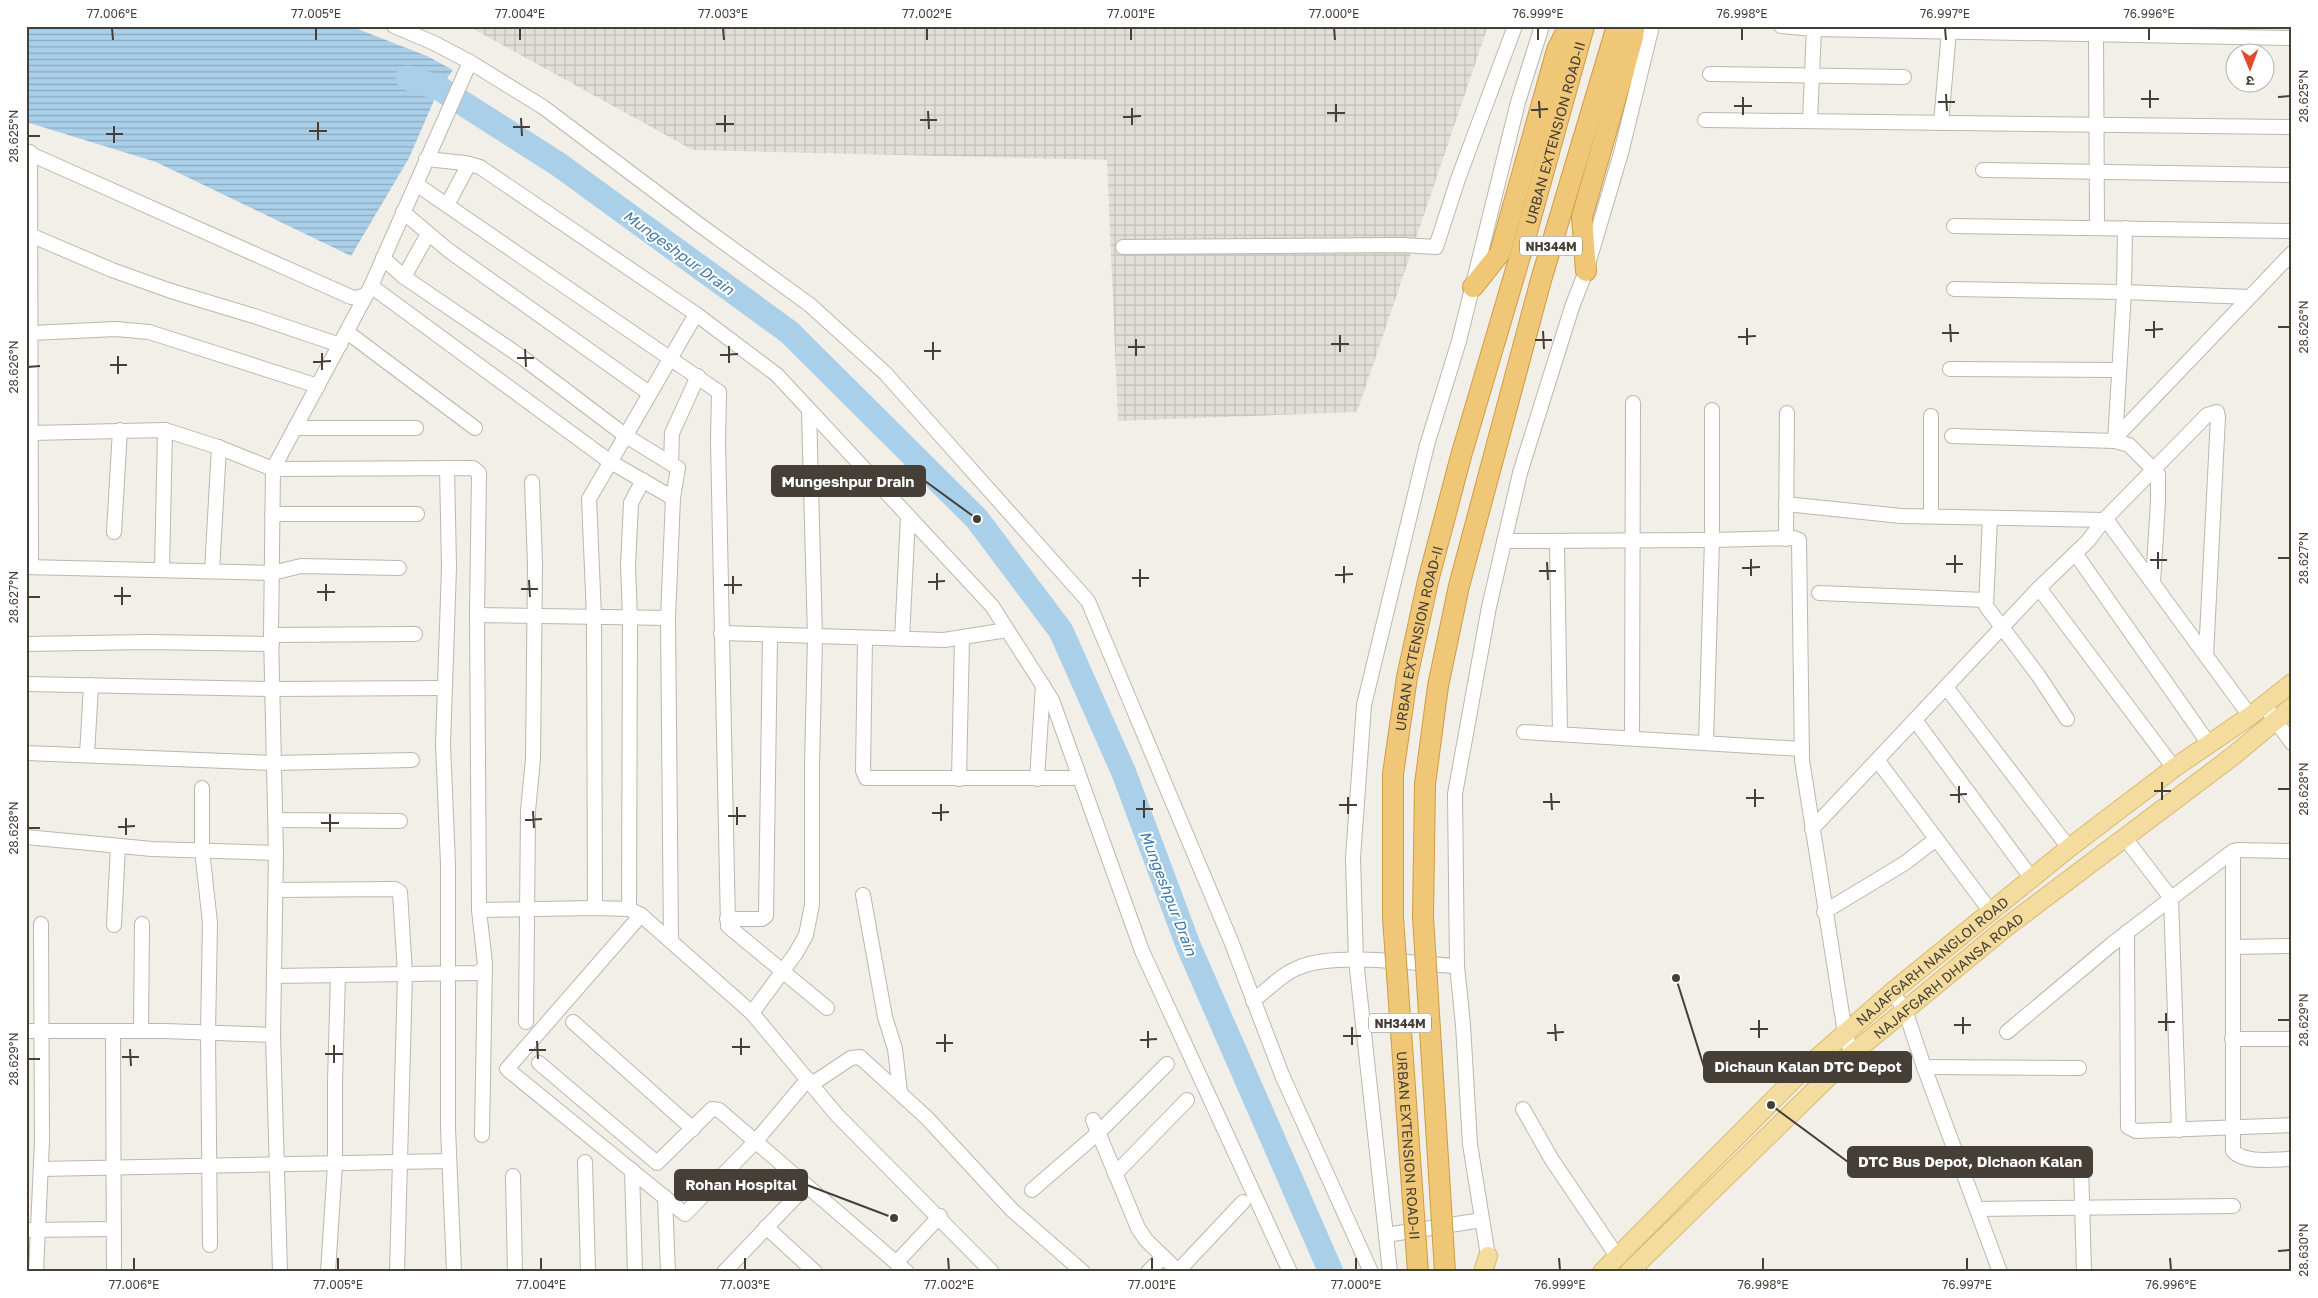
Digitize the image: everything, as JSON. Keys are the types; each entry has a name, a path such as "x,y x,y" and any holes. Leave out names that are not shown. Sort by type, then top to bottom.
{"highway":[{"path":"1473,287 1500,254 1557,50 1569,26"},
{"name":"URBAN EXTENSION ROAD-II","path":"1418,1272 1393,918 1393,774 1407,677 1428,581 1461,456 1524,246 1584,26"},
{"name":"URBAN EXTENSION ROAD-II","path":"1445,1272 1423,917 1424,784 1438,686 1459,586 1538,290 1617,26"},
{"path":"1586,271 1582,216 1633,37 1634,26"}],"main road":[{"name":"NAJAFGARH NANGLOI ROAD","path":"1602,1272 1723,1149 1844,1033 1892,992 2069,848 2174,768 2257,711 2292,683"},
{"name":"NAJAFGARH DHANSA ROAD","path":"1629,1272 1852,1054 2005,928 2125,838 2292,707"},
{"path":"1723,1149 1739,1164"}],"street":[{"path":"394,26 434,43 470,62 543,106 697,223 810,304 885,373 1088,601 1253,1000 1282,1075 1371,1272"},
{"path":"1123,247 1402,245 1436,247 1458,179 1515,26"},
{"path":"1390,1272 1356,960 1353,858 1364,704 1427,445 1473,287 1518,102 1542,26"},
{"path":"1487,1266 1470,1144 1463,1025 1457,966 1455,794 1489,607 1527,449 1586,271 1621,153 1652,26"},
{"path":"1781,26 1814,29 2292,38"},
{"path":"1810,121 1814,29"},
{"path":"1942,123 1949,31"},
{"path":"2096,34 2097,227"},
{"path":"280,1272 273,1036 276,820 272,689 273,469 368,291 470,62"},
{"path":"1710,74 1904,78"},
{"path":"1705,120 2292,127"},
{"path":"368,291 356,298 351,297 28,152 31,433 29,567 272,573 301,566 399,568"},
{"path":"426,159 480,167 696,314 777,375 992,606 1052,700 1142,951 1290,1272"},
{"path":"447,205 469,164"},
{"path":"1983,170 2292,175"},
{"path":"416,184 719,392 718,441 727,919 729,928 827,1008"},
{"path":"403,212 448,250 649,392"},
{"path":"1954,226 2292,231"},
{"path":"2116,439 2124,292 2125,228"},
{"path":"404,278 428,234"},
{"path":"30,235 112,270 171,291 340,345"},
{"path":"2116,439 2292,253"},
{"path":"383,258 404,278 523,358 626,436 677,466 679,472 673,498 668,618 671,940"},
{"path":"1954,289 2124,292 2249,297"},
{"path":"368,291 609,461 673,498"},
{"path":"595,908 594,616 589,499 609,461 626,436 649,392 696,314"},
{"path":"30,333 116,329 149,332 318,386"},
{"path":"347,332 474,428"},
{"path":"1950,369 2120,370"},
{"path":"671,463 672,433 698,376"},
{"path":"1632,738 1633,404"},
{"path":"752,1013 806,935 812,905 812,766 816,637 809,410"},
{"path":"1706,743 1712,540 1712,410"},
{"path":"1812,829 2039,588 2075,553 2104,520 2207,415 2217,412 2206,656"},
{"path":"1786,539 1787,413"},
{"path":"1931,416 1931,516"},
{"path":"295,428 416,428"},
{"path":"114,532 120,430"},
{"path":"31,433 166,430 219,447 273,469 473,468 479,473 477,615 479,910 485,964 482,1134"},
{"path":"162,570 166,430"},
{"path":"1952,436 2116,439 2128,445 2155,470 2158,480 2152,584"},
{"path":"212,571 219,447"},
{"path":"446,468 449,567 443,744 448,864 447,973 454,1272"},
{"path":"644,480 631,503 628,566 635,912 507,1069 685,1214 810,1082 851,1058 860,1057 927,1118 1012,1210 1083,1272"},
{"path":"526,1022 529,908 528,812 533,759 535,564 532,482"},
{"path":"1786,504 1902,516 2104,520 2108,522 2206,656 2257,711 2275,721 2292,743"},
{"path":"272,514 417,514"},
{"path":"902,638 908,517"},
{"path":"1990,518 1985,600 1988,611 2038,675 2067,719"},
{"path":"1504,541 1557,542 1794,538 1799,540 1802,749 1824,912 1844,1033 1852,1054"},
{"path":"1557,542 1560,734"},
{"path":"2075,553 2209,744"},
{"path":"2039,588 2174,768"},
{"path":"1819,593 1985,600"},
{"path":"477,615 668,618"},
{"path":"721,633 944,640 1007,630"},
{"path":"26,644 272,640 415,634"},
{"path":"727,919 762,919 766,916 770,636"},
{"path":"865,638 864,775 872,779 1080,778"},
{"path":"959,779 962,638"},
{"path":"26,684 272,689 444,688"},
{"path":"87,755 91,684"},
{"path":"1038,779 1042,685"},
{"path":"1946,687 2069,848"},
{"path":"1915,720 2032,879"},
{"path":"1524,732 1802,749"},
{"path":"26,753 274,763 412,760"},
{"path":"1878,761 1992,912"},
{"path":"202,788 202,850 210,924 208,1033 210,1245"},
{"path":"276,820 400,821"},
{"path":"26,837 118,846 276,853"},
{"path":"2125,838 2172,898 2179,1130"},
{"path":"1824,912 1905,863 1936,839"},
{"path":"114,925 118,846"},
{"path":"2233,851 2233,1151 2238,1156 2292,1160"},
{"path":"2007,1032 2127,932 2233,851 2292,851"},
{"path":"276,890 398,890 405,974 397,1272"},
{"path":"863,895 885,1017 895,1049 900,1092"},
{"path":"479,910 595,908 635,912 671,940 752,1013 836,1114 940,1216 992,1272"},
{"path":"36,1272 32,1230 41,1169 42,924"},
{"path":"141,1031 142,924"},
{"path":"2127,932 2128,1127 2136,1131 2292,1125"},
{"path":"2233,947 2292,946"},
{"path":"1253,1000 1299,967 1329,960 1457,966"},
{"path":"274,976 476,973 483,970 485,964"},
{"path":"328,1272 335,1164 338,975"},
{"path":"1892,992 1905,1010 1924,1067 2000,1272"},
{"path":"573,1022 693,1129"},
{"path":"26,1031 141,1031 273,1036"},
{"path":"113,1031 114,1272"},
{"path":"2232,1039 2292,1039"},
{"path":"539,1063 655,1162 660,1162 716,1108 902,1268 940,1216"},
{"path":"1032,1190 1096,1126 1167,1064"},
{"path":"1924,1067 2079,1068"},
{"path":"1116,1174 1187,1100"},
{"path":"1523,1109 1552,1160 1617,1256"},
{"path":"1096,1126 1138,1228 1146,1240 1179,1271 1243,1202"},
{"path":"1956,1154 2070,1156 2078,1159 2081,1166 2084,1272"},
{"path":"41,1169 209,1164 335,1164 450,1161"},
{"path":"585,1162 588,1272"},
{"path":"632,1170 635,1272"},
{"path":"513,1176 515,1272"},
{"path":"725,1271 806,1186"},
{"path":"665,1197 668,1272"},
{"path":"1977,1209 2233,1206"},
{"path":"1386,1235 1482,1220"},
{"path":"766,1227 815,1272"},
{"path":"32,1230 114,1229"},
{"path":"1148,1272 1163,1257"}],"shaded area":[{"path":"468,26 1488,26 1357,412 1118,421 1107,160 693,150"}],"water":[{"path":"26,26 350,26 427,56 453,70 439,89 409,158 351,256 156,162 26,122"}],"waterway":[{"name":"Mungeshpur Drain","path":"408,78 439,88 558,164 789,332 977,519 1061,631 1124,773 1188,945 1331,1272"}],"place":[{"name":"Mungeshpur Drain","path":"977,519"},
{"name":"Dichaun Kalan DTC Depot","path":"1676,978"},
{"name":"DTC Bus Depot, Dichaon Kalan","path":"1771,1105"},
{"name":"Rohan Hospital","path":"894,1218"}]}
